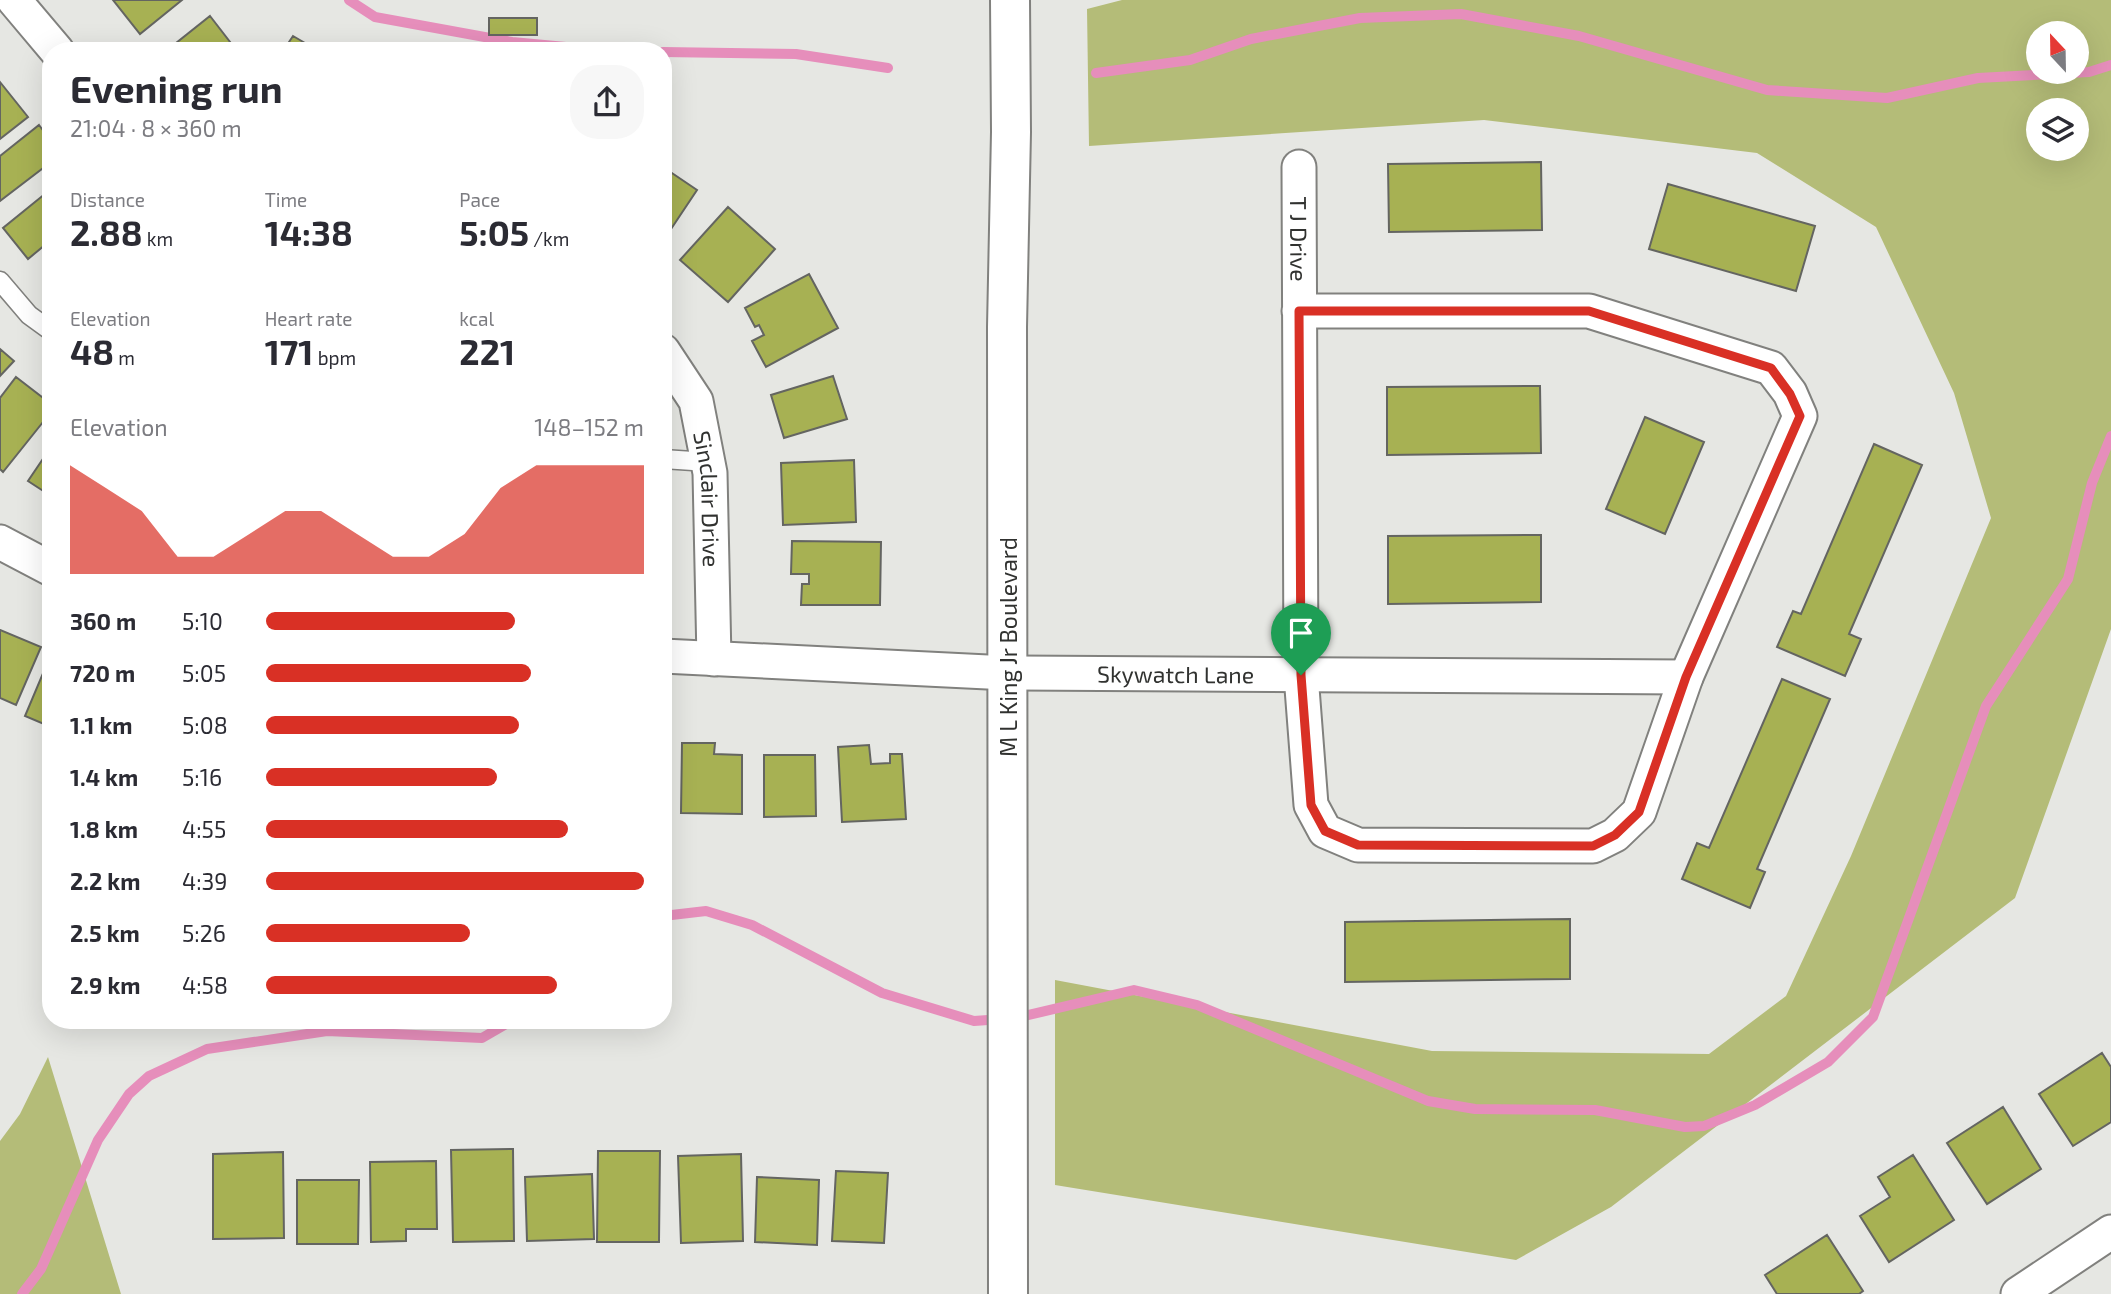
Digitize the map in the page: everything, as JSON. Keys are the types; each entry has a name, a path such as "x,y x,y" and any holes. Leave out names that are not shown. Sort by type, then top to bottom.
{"main road":[{"name":"M L King Jr Boulevard","path":"1008,1294 1007,327 1012,132 1010,0"}],"street":[{"path":"14,0 49,42"},
{"name":"T J Drive","path":"1299,167 1299,311 1301,675 1311,805 1325,831 1358,845 1593,846 1615,835 1639,812 1686,677 1800,416 1790,394 1771,368 1589,311 1299,311"},
{"name":"Sinclair Drive","path":"672,365 696,401 710,473 714,659"},
{"path":"0,542 42,564"},
{"name":"Skywatch Lane","path":"672,657 1008,673 1686,677"},
{"path":"2018,1294 2111,1232"}],"lane":[{"path":"0,281 29,315 42,324"},
{"path":"672,459 708,461"}],"green space":[{"path":"1122,0 2111,0 2111,629 2015,898 1611,1207 1516,1260 1055,1185 1055,980 1432,1051 1709,1054 1786,996 1851,856 1991,518 1954,393 1876,227 1757,153 1484,120 1089,146 1087,9"},
{"path":"48,1057 121,1294 0,1294 0,1141 20,1114"}],"building":[{"path":"113,0 182,0 140,34"},
{"path":"210,16 230,42 177,42"},
{"path":"489,18 537,18 537,35 489,35"},
{"path":"293,36 303,42 289,42"},
{"path":"0,82 28,117 0,139"},
{"path":"39,125 42,129 42,169 0,201 0,156"},
{"path":"1541,162 1542,230 1389,232 1388,164"},
{"path":"672,173 697,190 672,228"},
{"path":"1668,184 1815,226 1796,291 1649,249"},
{"path":"42,196 42,247 28,259 3,228"},
{"path":"728,207 775,249 728,302 680,260"},
{"path":"809,274 838,328 766,367 752,341 764,335 759,325 755,327 745,308"},
{"path":"0,349 14,361 0,376"},
{"path":"833,376 847,419 784,438 771,395"},
{"path":"16,377 42,397 42,423 3,472 0,469 0,398"},
{"path":"1540,386 1541,453 1387,455 1387,387"},
{"path":"1645,417 1704,442 1665,534 1606,509"},
{"path":"1874,444 1922,465 1849,634 1861,639 1845,676 1777,647 1793,611 1801,614"},
{"path":"42,460 42,490 28,481"},
{"path":"854,460 856,522 783,525 781,463"},
{"path":"1541,535 1541,602 1388,604 1388,536"},
{"path":"792,541 881,542 880,605 801,605 802,584 809,584 809,574 791,574"},
{"path":"0,630 41,647 16,705 0,698"},
{"path":"42,676 42,723 25,716"},
{"path":"1782,679 1830,699 1757,869 1765,872 1750,908 1682,879 1697,843 1709,848"},
{"path":"682,743 715,743 714,754 742,755 742,814 681,813"},
{"path":"869,745 871,764 890,763 890,754 902,754 906,819 842,822 838,747"},
{"path":"764,755 815,755 816,816 764,817"},
{"path":"1570,919 1570,979 1345,982 1345,922"},
{"path":"2102,1053 2111,1067 2111,1122 2073,1146 2039,1094"},
{"path":"2003,1107 2041,1169 1987,1204 1947,1143"},
{"path":"513,1149 514,1241 453,1242 451,1150"},
{"path":"598,1151 660,1151 659,1242 597,1242"},
{"path":"283,1152 284,1238 213,1239 213,1154"},
{"path":"741,1154 743,1241 681,1243 678,1156"},
{"path":"1913,1155 1954,1220 1889,1262 1860,1216 1890,1197 1878,1177"},
{"path":"436,1161 437,1229 406,1229 406,1241 371,1242 370,1162"},
{"path":"836,1171 888,1173 884,1243 832,1241"},
{"path":"592,1174 594,1239 527,1241 525,1177"},
{"path":"757,1177 819,1180 817,1245 755,1242"},
{"path":"297,1180 359,1180 358,1244 297,1244"},
{"path":"1827,1235 1863,1291 1859,1294 1777,1294 1765,1275"}],"waterway":[{"path":"349,0 375,17 512,42"},
{"path":"1096,73 1190,60 1251,39 1360,18 1461,14 1579,36 1767,90 1887,98 1978,78 2089,72 2111,65"},
{"path":"672,52 796,54 888,68"},
{"path":"672,915 706,911 752,925 882,993 974,1021 1016,1018 1134,990 1197,1005 1428,1101 1475,1109 1595,1110 1685,1127 1704,1126 1755,1105 1828,1062 1873,1017 1986,706 2068,579 2092,483 2111,436"},
{"path":"22,1294 41,1269 98,1140 129,1094 149,1076 207,1049 327,1031 482,1038 498,1029"}],"route":[{"path":"1299,311 1589,311 1771,368 1790,394 1800,416 1686,677 1639,812 1615,835 1593,846 1358,845 1325,831 1311,805 1301,675 1299,311"}]}
